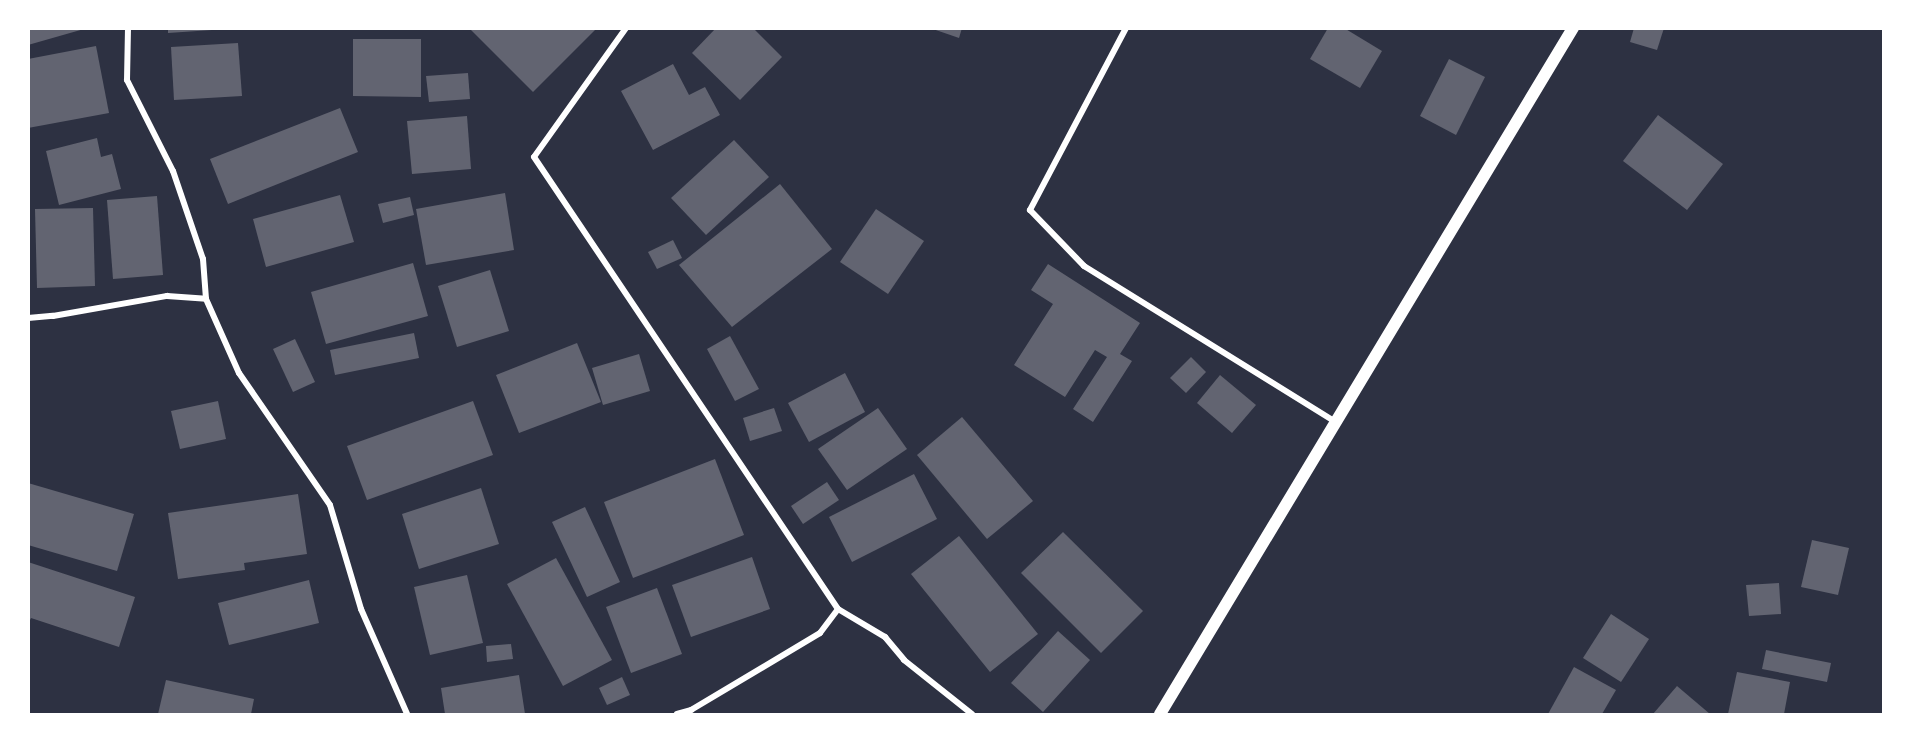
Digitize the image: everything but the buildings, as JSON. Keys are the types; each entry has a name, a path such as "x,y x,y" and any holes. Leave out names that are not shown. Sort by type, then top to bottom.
{"main road":[{"path":"1160,714 1573,28"}],"street":[{"path":"128,28 127,80 173,171 203,259 206,298 239,373 330,505 361,609 407,714"},
{"path":"626,28 534,157 838,609 885,637 904,660 972,714"},
{"path":"1126,28 1030,210 1084,266 1337,423"},
{"path":"28,318 53,316 167,296 206,298"},
{"path":"676,714 691,710 820,633 838,609"}]}
